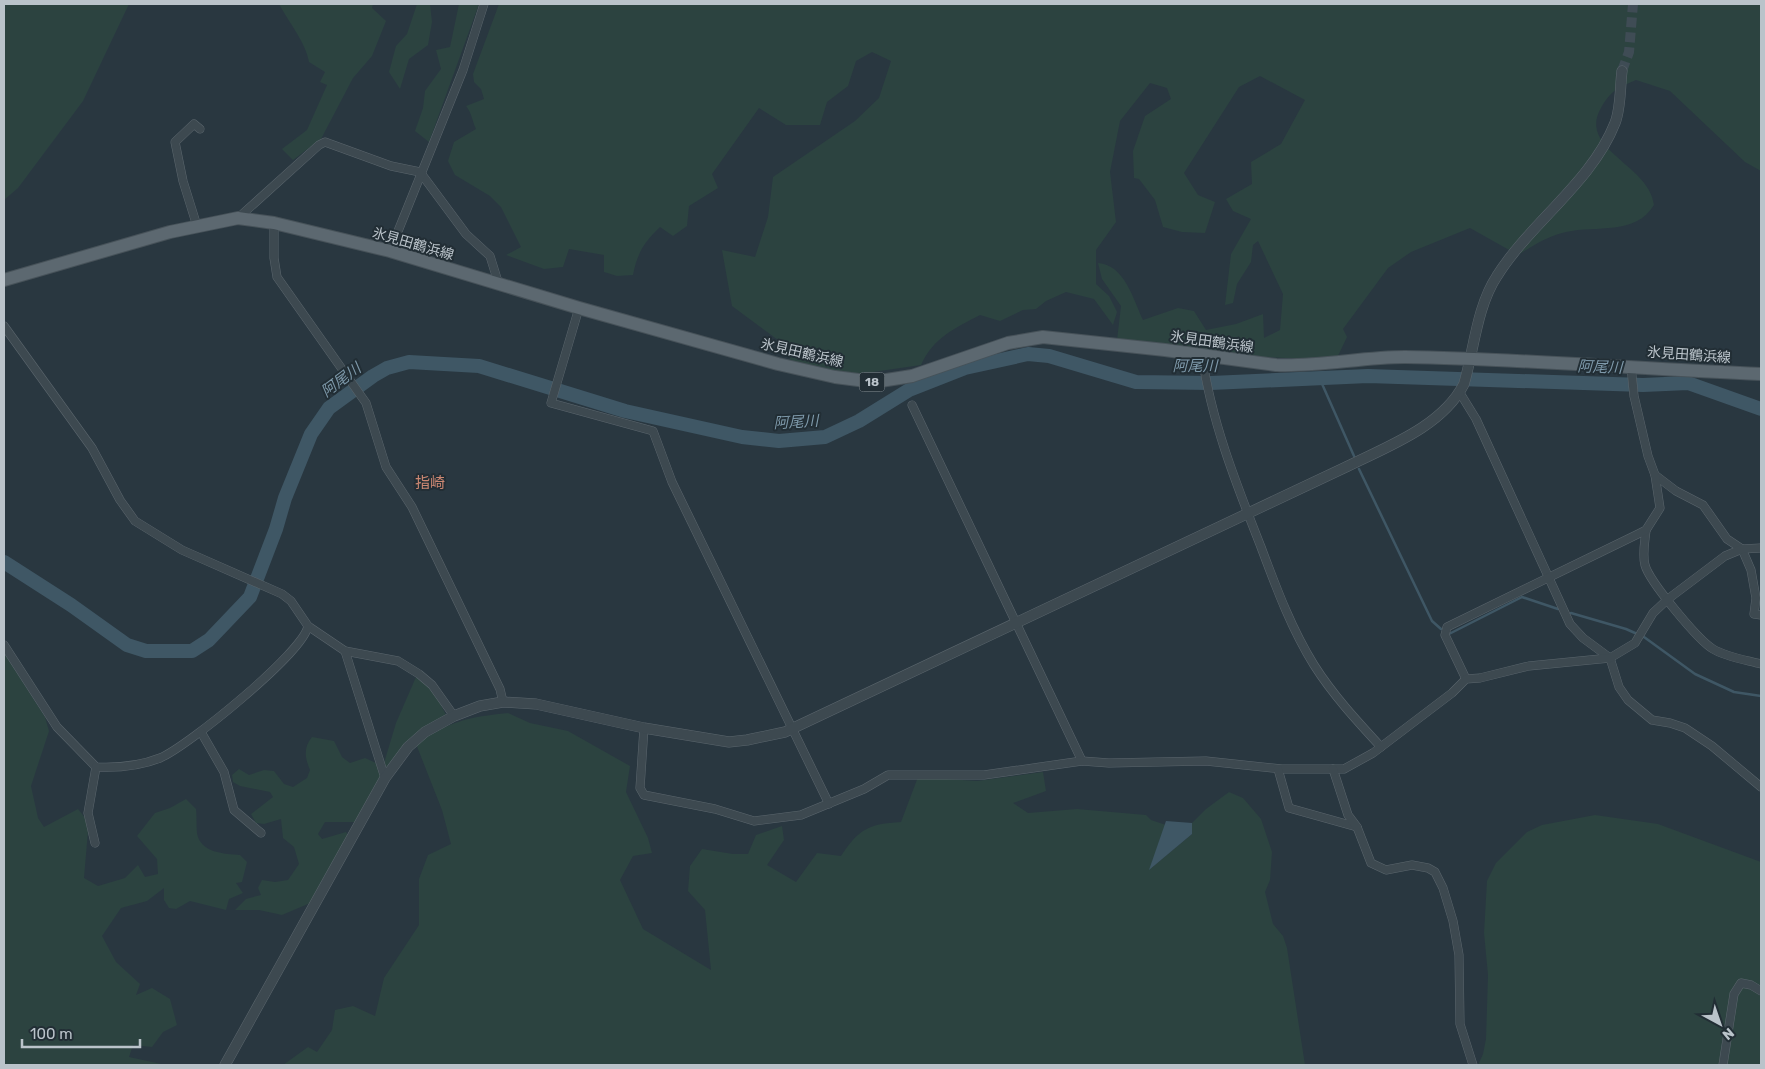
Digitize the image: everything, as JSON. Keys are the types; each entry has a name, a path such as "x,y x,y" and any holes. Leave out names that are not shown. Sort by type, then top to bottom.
{"main road":[{"name":"氷見田鶴浜線","path":"4,280 197,226 238,218 274,223 390,251 499,285 778,364 834,377 874,382 912,376 1008,343 1043,338 1203,362 1293,366 1392,357 1632,371 1761,374"}],"street":[{"path":"390,251 420,172 463,70 484,4"},
{"path":"225,1065 385,778 408,747 425,732 454,716 480,706 503,702 536,704 644,728 729,742 770,736 793,729 1248,514 1426,425 1462,389 1485,301 1496,277 1517,247 1577,181 1605,145 1616,121 1622,71"},
{"path":"197,226 183,181 175,142 194,124 200,129"},
{"path":"238,218 312,151 325,142 391,166 420,172 466,234 490,256 499,285"},
{"path":"274,223 274,258 278,277 366,403 386,467 412,507 500,689 503,702"},
{"path":"579,308 551,403 653,431 672,482 829,804"},
{"path":"4,326 92,448 120,500 135,521 182,550 274,589 291,601 308,626 344,651 398,661 432,685 454,716"},
{"path":"1203,362 1209,392 1231,467 1287,613 1314,664 1345,708 1381,746"},
{"path":"1632,371 1634,396 1648,456 1655,475 1660,508 1646,530 1644,562 1654,583 1713,649 1761,664"},
{"path":"1462,389 1570,624 1583,638 1610,658 1619,687 1628,700 1652,720 1684,728 1712,746 1761,786"},
{"path":"912,405 1082,761"},
{"path":"1655,475 1676,491 1703,505 1727,539 1742,550 1751,570 1756,598 1754,614 1761,615"},
{"path":"1466,679 1445,635 1447,627 1646,530"},
{"path":"644,728 640,788 644,796 715,809 754,820 801,815 864,789 888,774 984,775 1082,761 1109,763 1206,761 1278,769 1344,769 1363,760 1452,693 1466,679 1480,678 1529,666 1610,658 1635,643 1652,613 1725,556 1742,550 1761,548"},
{"path":"4,645 57,727 96,767 124,768 160,758 186,744 286,658 307,632 308,626"},
{"path":"344,651 385,778"},
{"path":"201,732 224,772 234,810 261,833"},
{"path":"95,843 88,813 96,767"},
{"path":"1278,769 1289,808 1358,827"},
{"path":"1333,769 1348,815 1358,827 1371,863 1386,870 1412,865 1428,868 1435,872 1443,888 1453,921 1459,956 1460,1024 1473,1065"},
{"path":"1724,1065 1734,994 1741,983 1751,985 1761,991"}],"green space":[{"path":"4,4 129,4 83,101 18,188 4,200"},
{"path":"279,4 373,4 372,8 386,21 372,56 353,78 321,139 293,160 282,149 307,130 327,85 320,82 325,72 309,62 301,40"},
{"path":"417,4 430,4 432,22 428,45 409,59 400,89 389,72 396,46 407,34"},
{"path":"459,4 479,4 429,142 415,131 423,108 425,91 441,69 436,50 450,47"},
{"path":"499,4 1761,4 1761,171 1745,162 1670,91 1636,80 1612,93 1601,108 1596,122 1599,135 1606,146 1641,179 1650,191 1654,205 1646,215 1637,221 1614,228 1578,230 1559,234 1541,241 1518,255 1470,228 1411,252 1388,268 1343,329 1347,337 1337,358 1254,356 1117,340 1121,306 1102,279 1098,263 1107,265 1121,276 1127,284 1143,320 1178,308 1194,311 1206,330 1236,324 1263,314 1264,338 1280,330 1283,294 1258,241 1253,245 1251,262 1237,284 1233,303 1225,305 1231,254 1251,219 1233,211 1226,199 1252,184 1251,162 1281,144 1305,100 1260,76 1239,87 1184,173 1198,195 1215,202 1205,233 1182,232 1163,227 1155,200 1139,179 1134,178 1133,151 1145,116 1171,99 1167,88 1150,83 1120,121 1110,172 1116,222 1096,250 1096,284 1109,296 1117,312 1113,325 1094,299 1066,292 1046,301 1036,309 1023,310 1000,321 980,315 954,329 938,341 921,365 859,374 794,365 778,340 732,306 722,250 755,257 768,217 773,177 855,121 879,98 891,61 872,52 856,61 848,86 827,102 820,125 786,125 759,108 712,174 718,188 689,206 687,226 673,236 660,227 654,233 645,243 639,255 633,275 617,276 604,272 604,255 569,249 563,267 544,269 506,255 521,247 501,207 490,196 455,175 448,161 454,142 476,129 470,111 466,106 484,99 481,89 474,82 473,74"},
{"path":"4,653 45,717 49,731 31,786 38,818 44,827 78,809 86,819 88,831 84,878 98,886 125,878 138,865 145,877 158,874 157,859 137,836 155,813 170,808 186,799 196,809 197,833 203,845 214,851 240,855 247,862 242,882 236,883 243,893 229,899 226,910 190,901 176,909 169,908 164,900 164,888 147,901 121,908 102,936 116,962 140,984 136,995 152,988 170,999 177,1025 163,1032 152,1047 133,1045 129,1057 166,1065 4,1065"},
{"path":"416,677 433,690 446,715 410,738 386,768 384,763 396,723"},
{"path":"508,713 530,723 568,731 630,766 626,792 648,838 652,853 633,856 620,880 643,929 711,970 705,910 688,891 690,866 702,849 733,854 748,854 756,835 782,826 784,840 767,865 796,882 817,853 841,856 853,840 865,830 880,824 901,822 918,777 977,781 1043,772 1046,791 1013,803 1028,813 1077,809 1146,815 1151,820 1166,825 1150,869 1192,834 1192,823 1206,809 1229,792 1243,798 1261,819 1272,852 1270,880 1265,892 1273,924 1283,936 1287,948 1305,1065 283,1065 308,1047 317,1052 332,1030 335,1010 353,1006 375,1016 384,978 419,925 419,879 428,855 451,844 442,810 416,744 439,730 460,721"},
{"path":"312,737 334,741 342,757 350,763 365,758 376,763 381,775 355,822 325,822 318,834 322,839 346,832 349,837 315,901 282,915 259,910 235,910 246,899 261,895 258,888 262,880 275,882 288,880 299,864 294,847 283,838 281,819 264,824 256,823 251,814 273,797 270,792 240,786 233,782 232,775 239,769 249,775 264,770 274,771 284,784 293,787 307,778 310,770 306,749"},
{"path":"1595,815 1658,824 1761,862 1761,1065 1478,1065 1483,1054 1486,1039 1488,975 1484,933 1487,881 1496,863 1527,832 1542,825"}],"water":[{"path":"1166,821 1192,823 1192,834 1149,870"}],"waterway":[{"name":"阿尾川","path":"4,562 71,605 127,645 146,651 192,651 209,640 250,597 276,529 285,498 311,434 329,408 373,376 387,368 409,362 479,366 625,411 742,437 779,441 825,437 859,421 909,390 965,368 1028,354 1049,356 1136,382 1211,383 1368,376 1643,385 1688,383 1761,409"},
{"path":"1319,377 1354,456"},
{"path":"1359,469 1432,621 1441,629"},
{"path":"1449,634 1522,597 1558,609"},
{"path":"1571,613 1626,629 1644,637 1695,674 1734,692 1761,696"}],"tunnel":[{"path":"1622,71 1629,52 1633,4"}],"district":[{"name":"指崎","path":"430,483"}]}
